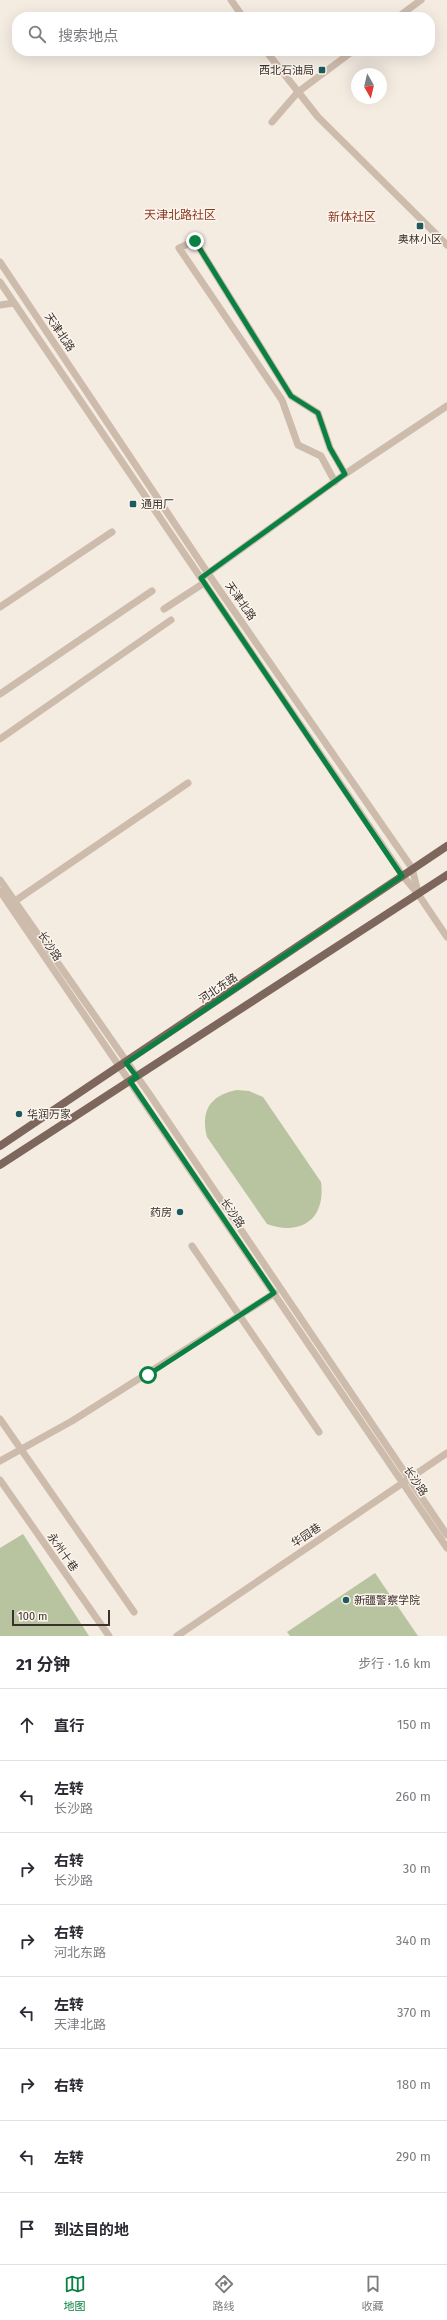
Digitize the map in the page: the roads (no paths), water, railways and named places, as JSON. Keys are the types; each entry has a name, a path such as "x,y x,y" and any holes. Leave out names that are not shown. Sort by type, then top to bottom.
{"main road":[{"name":"河北东路","path":"0,1146 119,1068 412,868 447,846"},
{"path":"0,1165 447,875"}],"street":[{"path":"231,0 239,12"},
{"path":"405,12 421,0"},
{"path":"270,56 318,117 447,245"},
{"path":"272,122 298,92 346,56"},
{"path":"335,482 321,456 298,445 282,400 179,248 195,241 291,396 318,413 330,448 345,474"},
{"name":"天津北路","path":"0,262 208,572 412,868 418,894"},
{"name":"天津北路","path":"0,282 402,876 418,894 447,937"},
{"path":"0,306 14,303"},
{"path":"164,609 202,581 208,572 345,474 447,406"},
{"path":"0,607 112,532"},
{"path":"0,694 152,591"},
{"path":"0,739 172,620"},
{"path":"15,901 188,783"},
{"name":"长沙路","path":"0,880 126,1063 133,1079 274,1293 406,1480 447,1535"},
{"name":"长沙路","path":"0,891 119,1068 133,1079 406,1480 447,1548"},
{"path":"192,1246 319,1432"},
{"path":"0,1461 72,1422 274,1293"},
{"path":"0,1419 134,1612"},
{"name":"华园巷","path":"177,1636 447,1453"},
{"name":"永州十巷","path":"0,1480 109,1636"}],"place":[{"name":"西北石油局","path":"322,70"},
{"name":"奥林小区","path":"420,226"},
{"name":"通用厂","path":"133,504"},
{"name":"华润万家","path":"19,1114"},
{"name":"药房","path":"180,1212"},
{"name":"新疆警察学院","path":"346,1600"}],"district":[{"name":"天津北路社区","path":"180,215"},
{"name":"新体社区","path":"352,217"}]}
